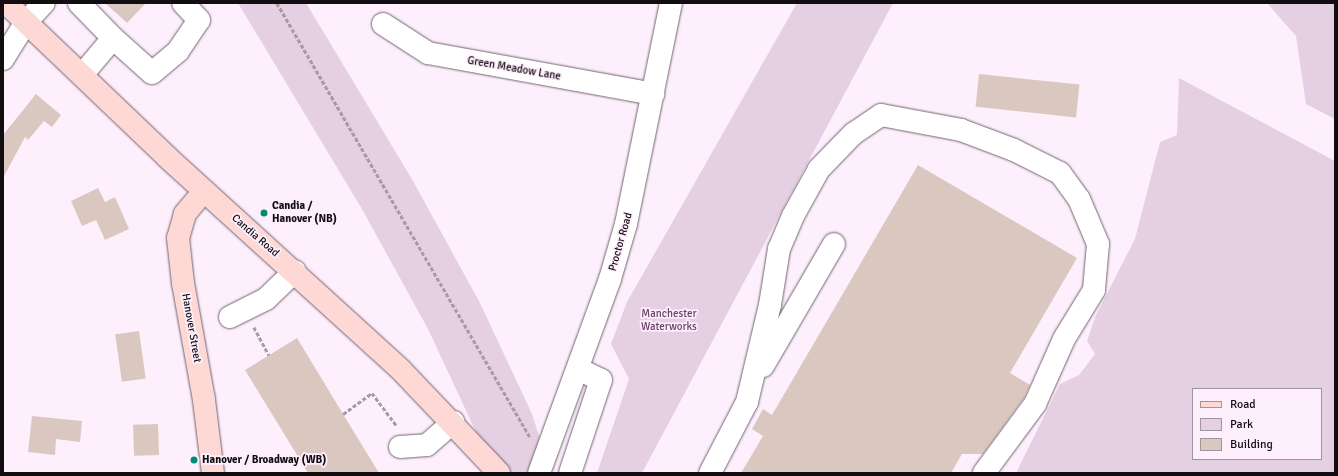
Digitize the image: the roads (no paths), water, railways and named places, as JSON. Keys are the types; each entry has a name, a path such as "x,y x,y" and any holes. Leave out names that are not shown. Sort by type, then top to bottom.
{"main road":[{"name":"Candia Road","path":"6,3 204,191 295,271 453,422 499,473"},
{"name":"Hanover Street","path":"204,191 185,214 178,238 183,282 204,400 213,473"}],"street":[{"path":"3,59 26,22 44,3"},
{"path":"79,3 113,38 152,73 178,52 199,20 183,3"},
{"name":"Proctor Road","path":"539,473 541,445 578,368 626,224 671,3"},
{"name":"Green Meadow Lane","path":"383,24 428,53 653,94"},
{"path":"82,75 113,38"},
{"path":"710,473 747,402 770,305 779,249 793,216 819,169 853,134 881,114 961,130 1014,150 1060,174 1079,199 1098,244 1094,290 1064,339 1035,404 984,473"},
{"path":"751,387 834,244"},
{"path":"237,313 266,299 295,271"},
{"path":"541,445 572,465 601,380 578,368"},
{"path":"406,446 427,445 453,422"}],"place":[{"name":"Candia / Hanover (NB)","path":"264,213"},
{"name":"Hanover / Broadway (WB)","path":"194,460"}],"park label":[{"name":"Manchester Waterworks","path":"669,321"}]}
